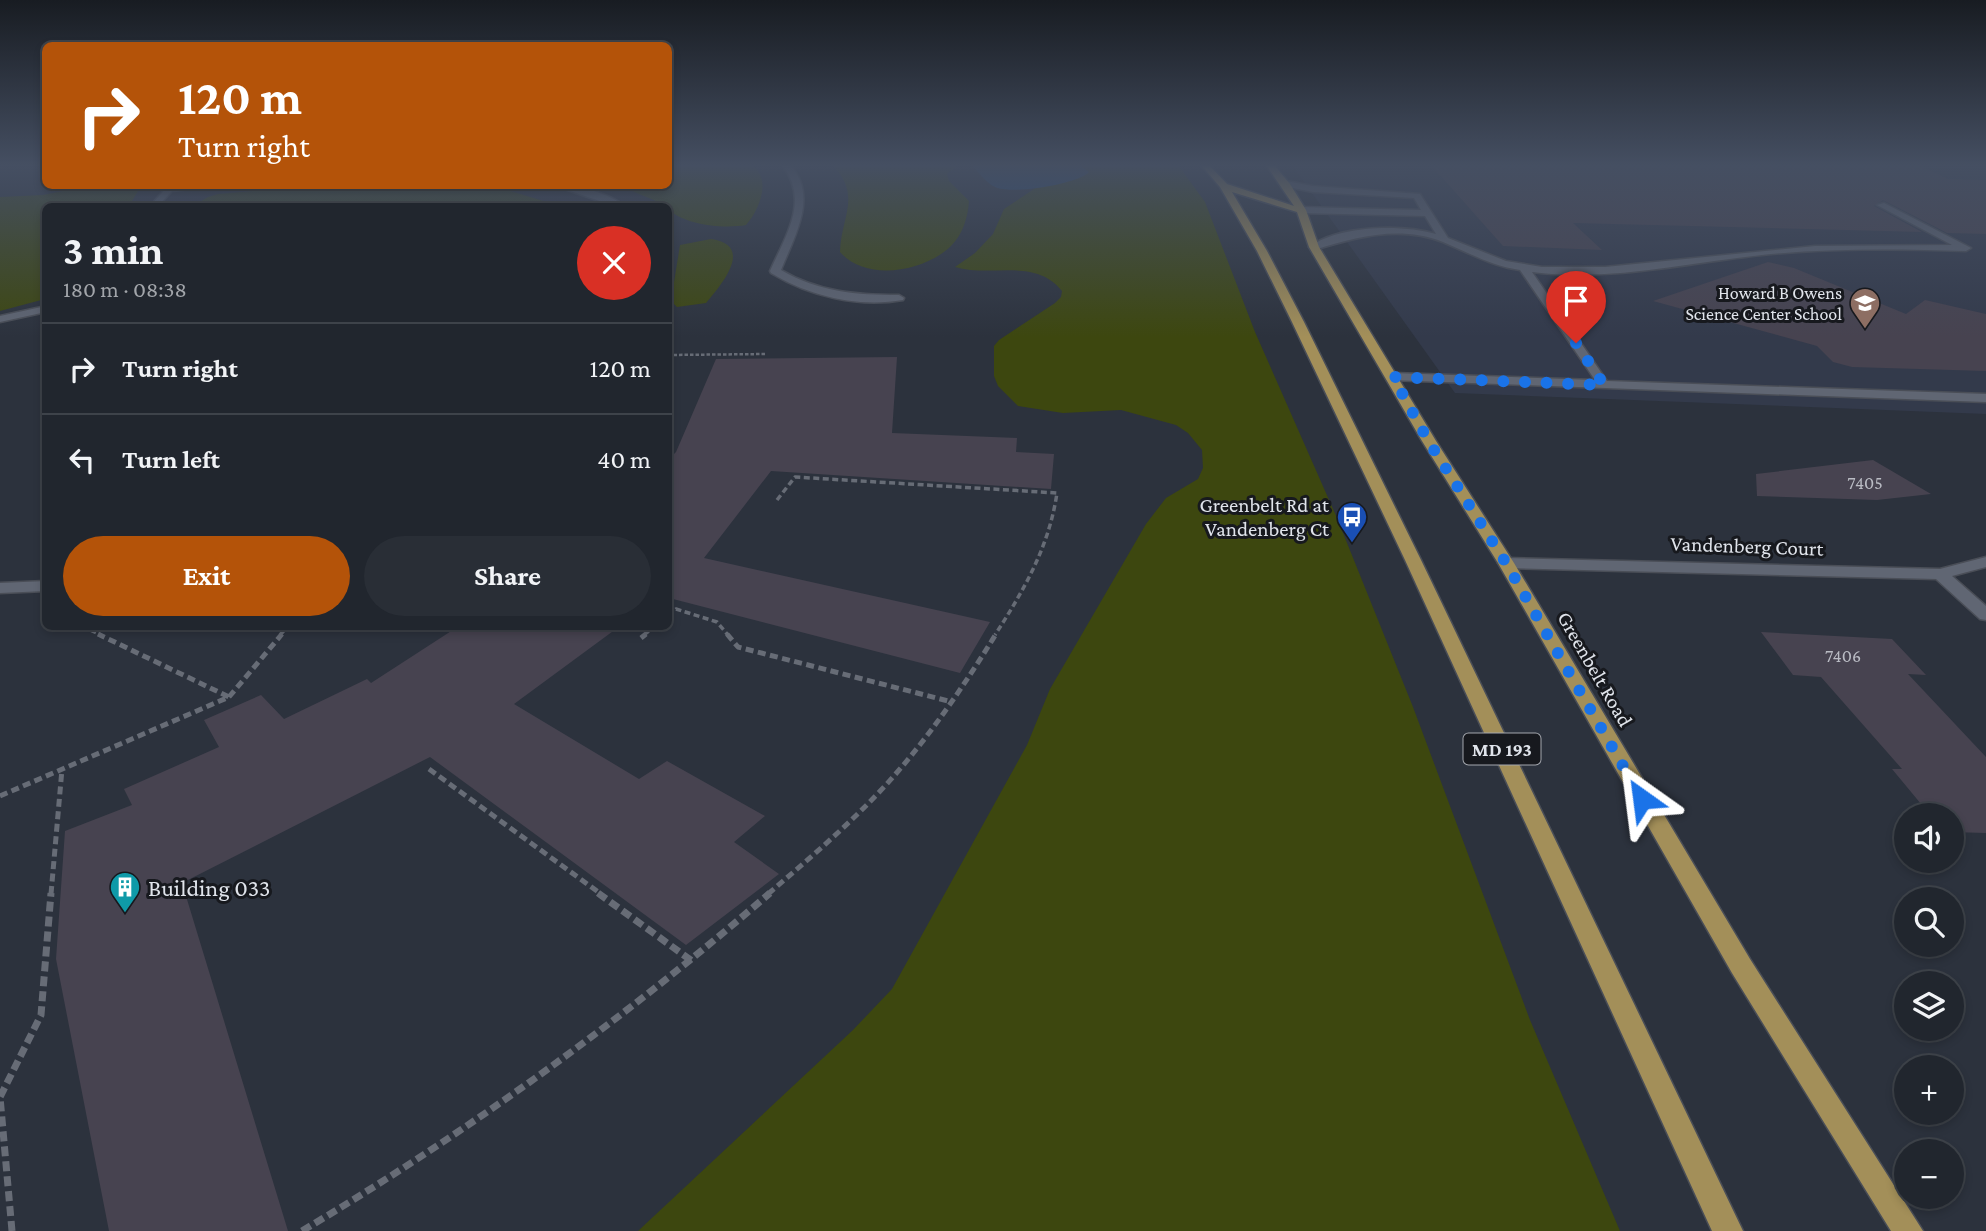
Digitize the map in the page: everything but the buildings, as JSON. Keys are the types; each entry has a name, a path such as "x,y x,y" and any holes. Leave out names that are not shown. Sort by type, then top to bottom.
{"main road":[{"name":"MD 193","path":"1245,222 1298,322 1413,560 1728,1231"},
{"name":"Greenbelt Road","path":"1305,222 1314,247 1429,442 1506,563 1734,954 1908,1231"}],"street":[{"path":"794,222 775,271 793,283 823,294 899,298"},
{"path":"1435,222 1445,240"},
{"path":"1314,247 1347,235 1375,231 1416,232 1445,240 1495,262 1554,270 1643,266 1859,245 1966,248 1915,222"},
{"path":"1524,268 1604,385"},
{"path":"0,319 42,310"},
{"path":"1393,377 1986,398"},
{"name":"Vandenberg Court","path":"1506,563 1940,574 1986,562"},
{"path":"1940,574 1986,615"},
{"path":"0,588 42,586"}],"path":[{"path":"672,355 767,354"},
{"path":"302,1231 473,1125 605,1031 692,961 876,796 953,702 1029,582 1054,523 1057,493 795,477 778,500"},
{"path":"672,612 676,608 717,622 738,647 953,702"},
{"path":"90,630 229,697"},
{"path":"0,796 229,697 285,630"},
{"path":"641,638 650,630"},
{"path":"429,768 692,961"},
{"path":"12,1231 0,1097 41,1015 62,769"}],"shaded area":[{"path":"1333,222 1986,222 1986,414 1455,393"}],"green space":[{"path":"0,222 42,222 42,300 0,311"},
{"path":"696,222 748,222 746,225 705,225"},
{"path":"845,222 965,222 955,241 940,255 911,267 895,270 879,270 851,261 840,252"},
{"path":"998,222 1213,222 1255,332 1337,518 1413,707 1530,1020 1620,1231 638,1231 853,1030 892,989 1027,745 1050,689 1146,524 1166,498 1198,479 1203,468 1202,450 1188,433 1176,425 1121,410 1063,413 1018,406 998,386 994,376 994,346 1055,303 1061,297 1062,291 1039,274 1026,271 983,271 955,267 975,253 993,234"},
{"path":"711,239 724,243 731,249 731,266 706,303 677,307 672,302 680,245"}],"place":[{"name":"Howard B Owens Science Center School","path":"1865,330"},
{"name":"Greenbelt Rd at Vandenberg Ct","path":"1352,544"},
{"name":"Building 033","path":"125,914"}],"route":[{"path":"1576,343 1604,385 1393,377 1429,442 1506,563 1642,799"}]}
